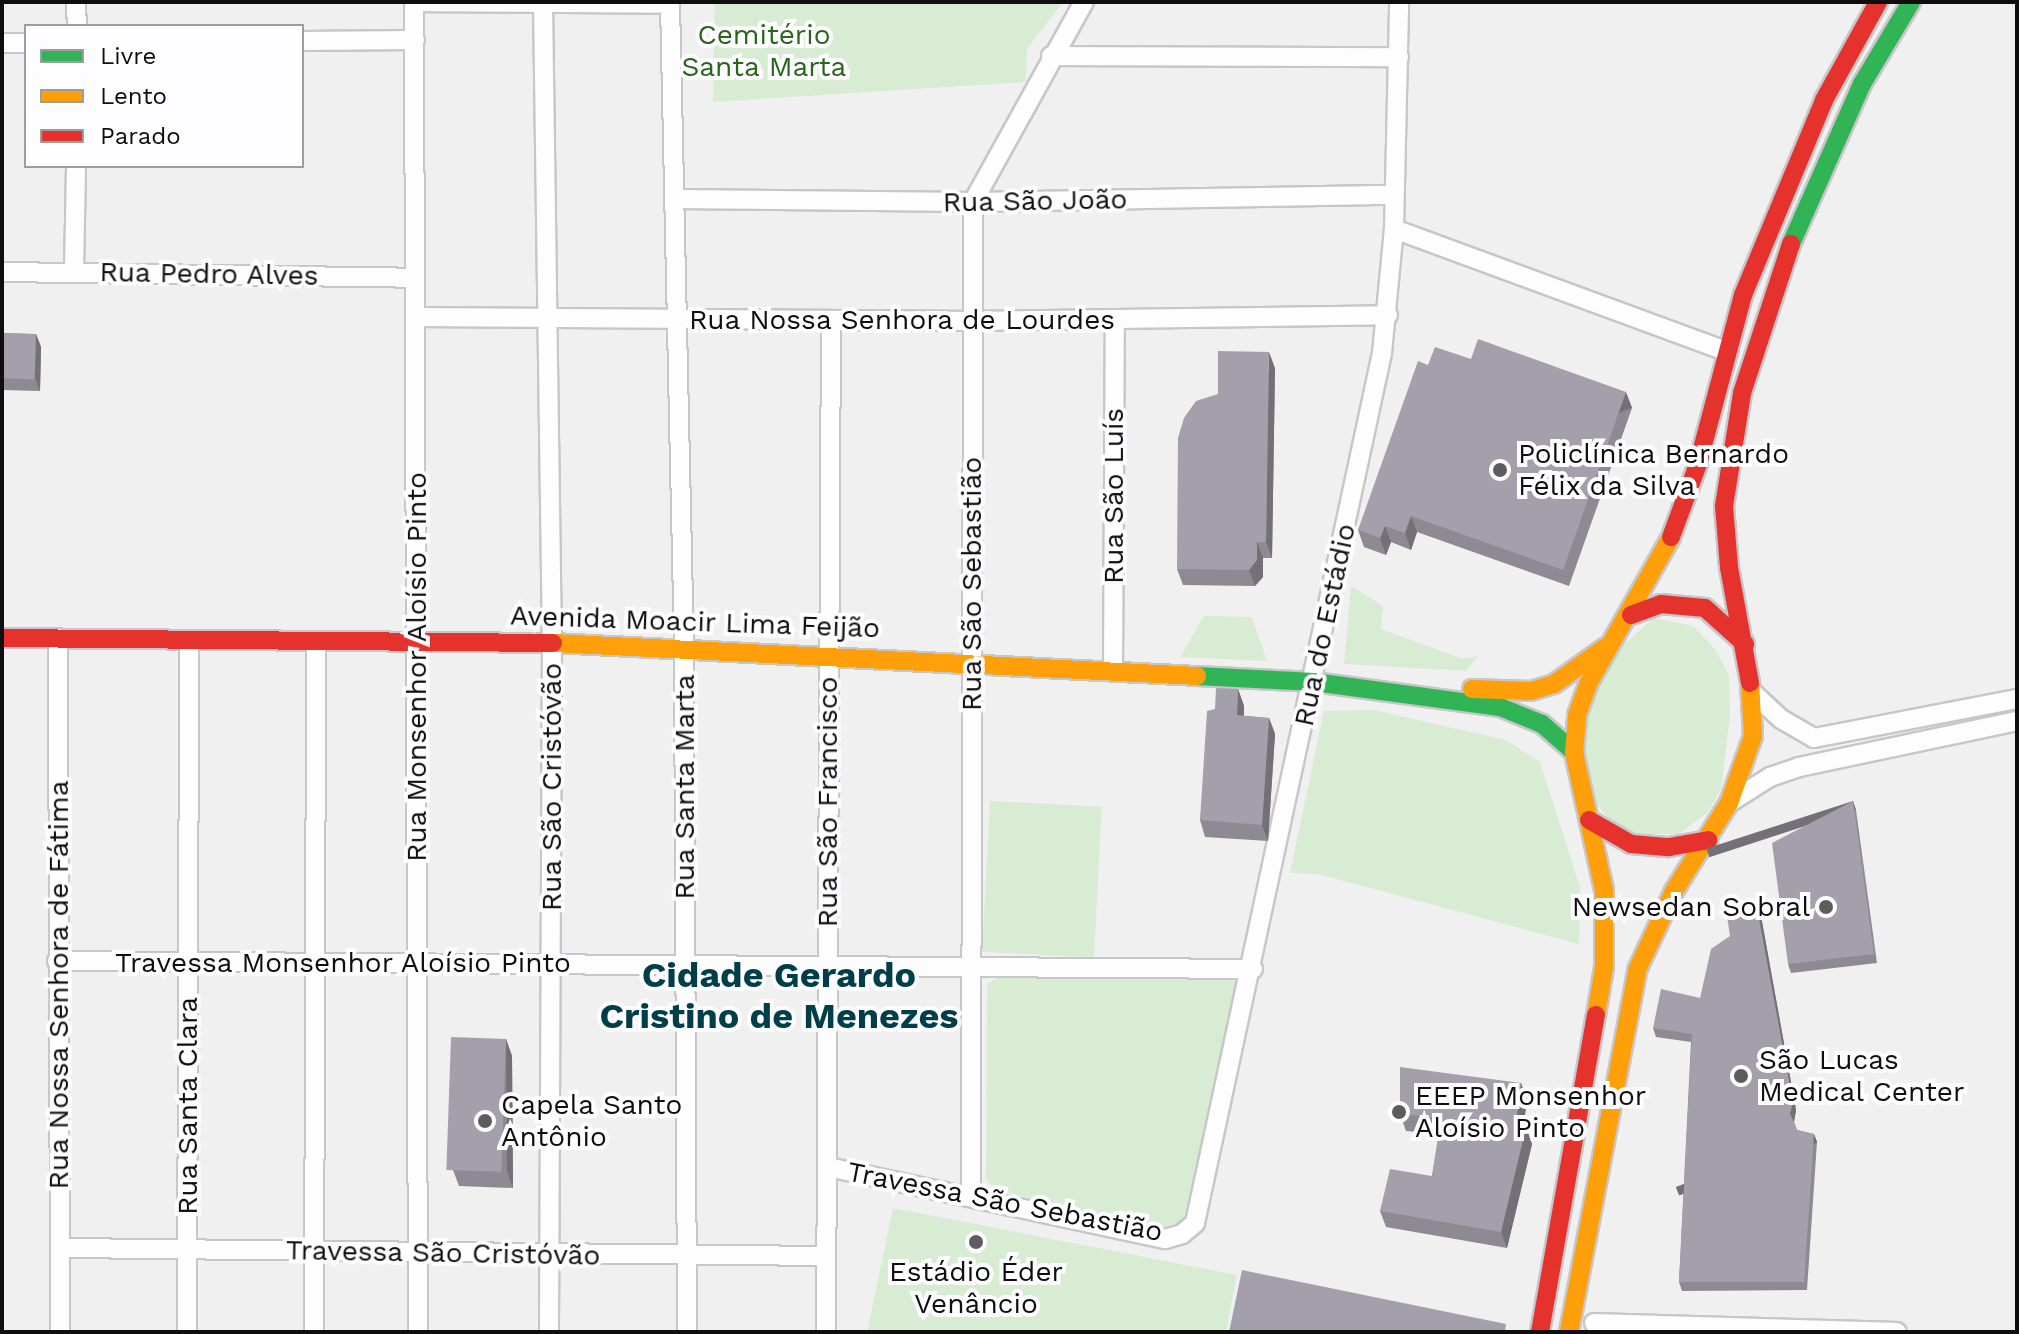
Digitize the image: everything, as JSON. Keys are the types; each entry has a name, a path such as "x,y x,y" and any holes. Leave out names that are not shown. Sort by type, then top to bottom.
{"main road":[{"path":"1540,1332 1604,967 1604,890 1574,752 1581,704 1610,643 1631,615 1684,505 1743,295 1796,163 1878,2"},
{"path":"1569,1332 1638,968 1674,891 1729,803 1753,736 1752,692 1729,567 1724,506 1742,393 1803,209 1862,84 1911,2"},
{"path":"1631,615 1661,604 1705,608 1745,645"},
{"name":"Avenida Moacir Lima Feijão","path":"2,638 552,643 829,654 1385,688"},
{"path":"1385,688 1531,691 1577,672 1610,643"},
{"path":"1385,688 1526,715 1560,736 1574,752"},
{"path":"1589,820 1631,844 1669,847 1708,840"}],"street":[{"path":"76,2 77,24"},
{"path":"414,2 670,3"},
{"name":"Rua Monsenhor Aloísio Pinto","path":"414,2 418,1332"},
{"name":"Rua São Sebastião","path":"971,1195 973,202 1051,56 1084,2"},
{"name":"Rua do Estádio","path":"1182,1234 1195,1223 1253,969 1388,315 1394,229 1399,2"},
{"name":"Rua São Cristóvão","path":"543,3 552,643 549,1332"},
{"name":"Rua Santa Marta","path":"670,3 684,648 687,1332"},
{"path":"304,41 415,40"},
{"path":"2,43 24,43"},
{"path":"1051,56 1399,57"},
{"path":"74,272 76,168"},
{"name":"Rua São João","path":"676,199 973,202 1394,195"},
{"path":"1394,229 1728,352"},
{"name":"Rua Pedro Alves","path":"2,272 415,278"},
{"name":"Rua Nossa Senhora de Lourdes","path":"416,317 1115,321 1388,315"},
{"name":"Rua São Francisco","path":"826,1332 831,320"},
{"name":"Rua São Luís","path":"1113,671 1115,321"},
{"name":"Rua Nossa Senhora de Fátima","path":"58,638 60,1332"},
{"name":"Rua Santa Clara","path":"187,1332 189,640"},
{"path":"314,1332 318,961 316,641"},
{"path":"1752,692 1781,719 1814,738 2017,699"},
{"path":"1729,803 1770,777 1799,767 2017,721"},
{"name":"Travessa Monsenhor Aloísio Pinto","path":"57,961 1253,969"},
{"name":"Travessa São Sebastião","path":"828,1167 971,1195 1165,1239 1182,1234"},
{"name":"Travessa São Cristóvão","path":"62,1248 825,1256"},
{"path":"1574,1308 1598,1328 1897,1332"}],"green space":[{"name":"Cemitério Santa Marta","path":"715,2 1063,2 1027,49 1026,82 713,102"},
{"path":"1351,586 1383,606 1381,629 1463,659 1478,656 1466,671 1344,664"},
{"path":"1204,616 1252,617 1267,661 1180,657"},
{"path":"1654,618 1693,626 1715,649 1729,675 1730,716 1721,789 1708,812 1679,834 1634,834 1609,819 1593,800 1583,748 1587,716 1615,652"},
{"path":"1374,710 1506,740 1540,762 1580,887 1579,944 1318,874 1290,873 1324,711"},
{"path":"990,801 1102,807 1094,958 982,952"},
{"path":"999,977 1234,978 1238,994 1192,1213 1169,1230 996,1190 986,1179 987,984"},
{"name":"Estádio Éder Venâncio","path":"893,1208 1237,1275 1226,1332 867,1332"}],"building":[{"path":"2,333 36,334 34,379 2,378"},
{"name":"Policlínica Bernardo Félix da Silva","path":"1478,339 1626,392 1563,570 1411,516 1405,533 1385,526 1380,538 1358,530 1418,361 1428,365 1435,347 1471,359"},
{"path":"1218,351 1269,352 1266,542 1257,542 1257,560 1249,570 1177,569 1178,438 1184,418 1196,401 1218,394"},
{"path":"1216,688 1238,689 1237,715 1269,718 1262,825 1200,820 1207,711 1215,709"},
{"name":"Newsedan Sobral","path":"1853,801 1874,954 1788,964 1772,843"},
{"name":"São Lucas Medical Center","path":"1757,908 1793,1102 1790,1114 1797,1130 1814,1134 1804,1282 1679,1282 1692,1034 1653,1028 1661,989 1700,998 1711,949 1730,936 1727,916"},
{"name":"Capela Santo Antônio","path":"451,1037 506,1039 501,1172 446,1170"},
{"path":"1400,1067 1521,1083 1516,1122 1526,1127 1501,1232 1380,1211 1390,1169 1432,1176 1441,1118 1400,1114"},
{"path":"1242,1270 1506,1324 1505,1332 1229,1332"}],"traffic: fast":[{"path":"1791,244 1862,84 1911,2"},
{"path":"1197,676 1314,682 1500,707 1542,724 1574,752"}],"traffic: slow":[{"path":"1596,1015 1604,967 1604,890 1574,752 1577,715 1588,684 1671,537"},
{"path":"553,643 1197,676"},
{"path":"1472,689 1531,691 1554,684 1606,647"},
{"path":"1569,1332 1638,968 1674,891 1729,803 1753,736 1750,683"}],"traffic: jam":[{"path":"1671,537 1698,464 1743,295 1824,100 1878,2"},
{"path":"1750,683 1729,567 1724,506 1742,393 1791,244"},
{"path":"1631,615 1661,604 1705,608 1745,644"},
{"path":"2,638 553,643"},
{"path":"1589,820 1631,844 1669,847 1708,840"},
{"path":"1540,1332 1596,1015"}],"place":[{"name":"Policlínica Bernardo Félix da Silva","path":"1500,470"},
{"name":"Newsedan Sobral","path":"1826,907"},
{"name":"São Lucas Medical Center","path":"1741,1076"},
{"name":"EEEP Monsenhor Aloísio Pinto","path":"1399,1112"},
{"name":"Capela Santo Antônio","path":"485,1121"},
{"name":"Estádio Éder Venâncio","path":"976,1242"}],"district":[{"name":"Cidade Gerardo Cristino de Menezes","path":"779,996"}]}
